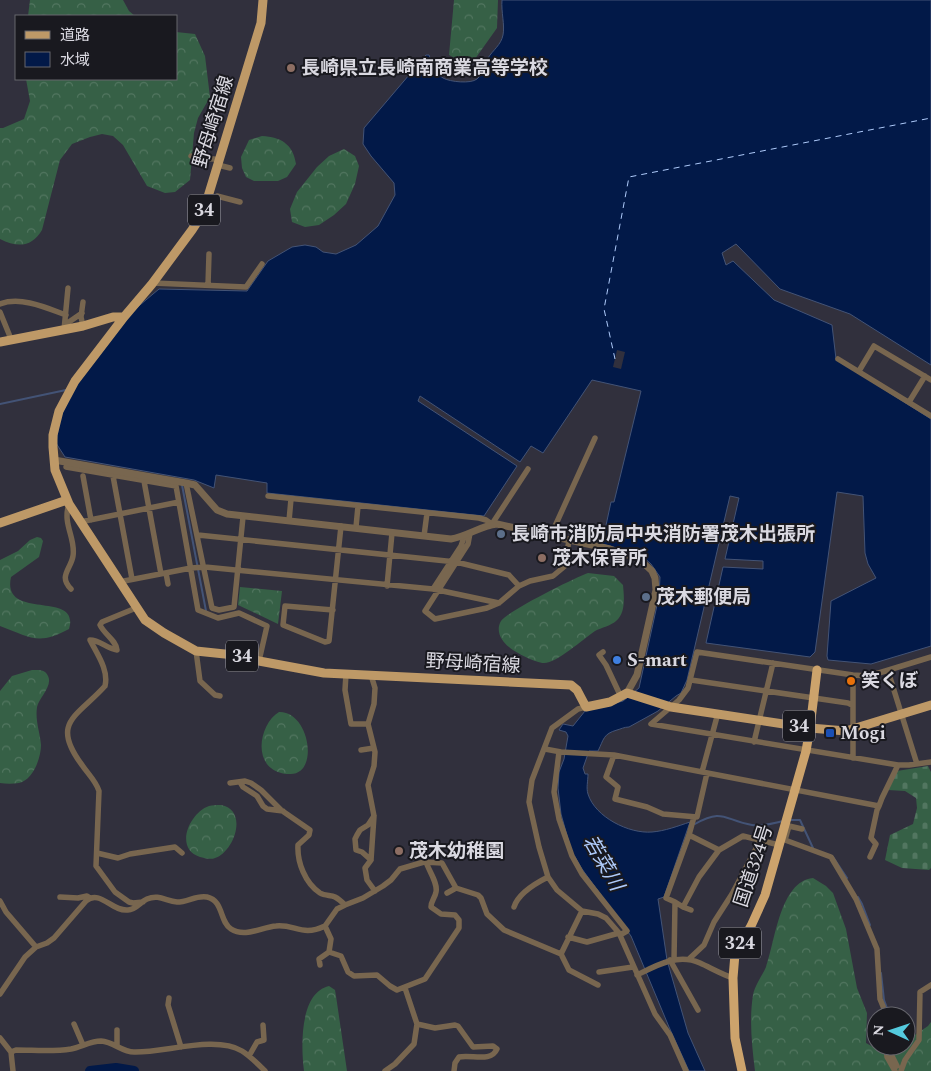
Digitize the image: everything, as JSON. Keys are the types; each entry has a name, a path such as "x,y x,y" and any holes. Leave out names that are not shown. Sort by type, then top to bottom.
{"highway":[{"name":"国道324号","path":"742,1071 735,1038 733,978 735,954 751,926 765,895 778,845 786,823 806,751 817,670"}],"main road":[{"name":"野母崎宿線","path":"263,0 261,23 203,213 153,283 124,317 73,384 55,422 54,460 57,477 68,502 136,608 150,624 196,651 232,654 324,673 570,685 577,690 586,707"},
{"path":"0,342 82,326 113,317 124,317"},
{"path":"0,523 68,502"},
{"path":"586,707 610,702 624,695"},
{"name":"34","path":"624,695 667,706 810,728 846,731 931,705"}],"street":[{"path":"191,156 200,160 211,158 230,168"},
{"path":"203,213 207,213 217,196 240,202"},
{"path":"208,285 209,254"},
{"path":"153,283 246,287 262,264"},
{"path":"67,329 68,288"},
{"path":"0,304 7,301 24,302 66,315"},
{"path":"82,326 83,302"},
{"path":"0,312 11,340"},
{"path":"67,329 69,322 82,313"},
{"path":"859,371 874,346 931,380"},
{"path":"838,359 931,416"},
{"path":"909,402 925,376"},
{"path":"551,535 595,438"},
{"path":"54,460 165,478 195,485 217,510 243,516 452,539 467,535 487,525 507,525 618,551 639,558 649,566 655,578 656,590 637,675 624,695 598,656 603,652"},
{"path":"66,467 176,486 198,610 218,618 239,613 269,624 259,661"},
{"path":"492,524 528,468"},
{"path":"83,476 91,520"},
{"path":"113,476 132,580"},
{"path":"144,481 164,574 168,584"},
{"path":"186,483 212,608 219,610 234,607 243,516"},
{"path":"268,496 479,518 492,524"},
{"path":"289,521 291,499"},
{"path":"68,502 66,518 74,552 65,579 67,585 71,588"},
{"path":"80,522 179,502"},
{"path":"356,527 358,506"},
{"path":"424,536 427,513"},
{"path":"333,610 285,606 283,625 325,642 330,641 336,580 338,550 341,526"},
{"path":"387,586 392,532"},
{"path":"198,535 454,561 509,575 520,586"},
{"path":"467,535 468,544 435,589 425,611 435,619 487,608 499,603 520,586 530,581 549,577 561,570 567,561 569,540"},
{"path":"119,582 204,567 387,586 435,589 499,603"},
{"path":"136,608 102,622 100,625 102,630 115,643 117,650 90,640 104,667 107,680 105,686 71,720 66,733 73,753 97,783 99,791 96,866 114,892 129,902 143,902"},
{"path":"196,651 200,681 215,695 220,696"},
{"path":"931,657 869,676 697,652 688,688 667,706 651,724 898,765 931,762"},
{"path":"754,742 773,663"},
{"path":"888,671 917,764"},
{"path":"346,674 345,690 351,724 368,724"},
{"path":"371,675 375,688 374,704 368,724 374,748 374,766 368,785 374,816 371,860 365,868 367,880 375,891"},
{"path":"852,675 853,758"},
{"path":"691,680 814,697 852,705"},
{"path":"586,707 578,709 552,728 532,780 529,798 539,847 548,877 557,890 582,911 598,914 606,918 619,934 655,1014 670,1035 686,1071"},
{"path":"691,910 666,898 690,833 693,819 697,817 718,714"},
{"path":"360,750 374,748"},
{"path":"545,749 560,752 614,755 880,806"},
{"path":"560,752 554,792 559,819 572,856 582,874 627,931 586,942 568,937"},
{"path":"614,755 606,777 618,788 615,799 646,807 663,814 693,819"},
{"path":"870,857 876,844 871,838 877,810 898,765"},
{"path":"240,782 257,796 264,806 272,810 283,811"},
{"path":"230,783 251,783 283,811 310,830 309,835 298,845 302,869 309,882 319,892 335,897 345,905"},
{"path":"371,860 362,852 356,850 355,839 360,830 368,825 374,816"},
{"path":"802,829 786,823 785,840 831,857 860,906 877,949 880,999 883,1006"},
{"path":"690,833 719,850"},
{"path":"683,907 699,877 719,850 743,836 778,845"},
{"path":"689,959 704,945 714,922 727,903 760,841"},
{"path":"97,853 118,858 130,854 175,847 182,854"},
{"path":"329,952 341,956 348,972 354,976 376,975 396,989 405,988 425,979 459,928 459,920 455,915 441,914 431,907 436,895 436,886 426,862"},
{"path":"60,897 78,898 87,896 99,898 117,908 127,910 154,897 178,902 197,897 210,898 218,904 229,927 242,933 275,926 305,931 325,926 337,910 375,891 391,880 400,869 426,862 439,862 444,865 456,888 478,895 488,916 504,930 561,954 569,970 598,985"},
{"path":"514,907 514,903 527,891 548,877"},
{"path":"447,893 456,888"},
{"path":"0,994 19,965 36,947 54,938 90,898"},
{"path":"0,901 6,912 36,947"},
{"path":"675,902 671,960 698,1010"},
{"path":"561,954 582,911"},
{"path":"320,965 319,959 329,952 331,939 325,926"},
{"path":"637,975 671,960 689,959 733,978"},
{"path":"599,972 633,967"},
{"path":"901,1071 904,1060 917,1045 921,1035 920,992 931,985"},
{"path":"385,1071 395,1064 414,1044 417,1024 405,988"},
{"path":"169,998 168,1005 182,1047"},
{"path":"74,1024 83,1045"},
{"path":"417,1024 436,1028 455,1025 458,1026 473,1046 493,1046 497,1049 496,1053 490,1057 459,1057 455,1063 454,1071"},
{"path":"249,1056 257,1042 264,1040 263,1025"},
{"path":"117,1030 117,1046"},
{"path":"0,1038 12,1052 13,1071"},
{"path":"12,1052 16,1050 55,1051 100,1041 117,1046 128,1052 142,1053 182,1047 230,1046 241,1050 265,1071"},
{"path":"892,1056 901,1071"},
{"path":"887,1057 890,1071"},
{"path":"887,1057 895,1071"}],"green space":[{"path":"30,0 123,0 129,11 134,15 28,15"},
{"path":"454,0 498,0 497,28 470,66 449,55"},
{"path":"178,32 195,34 205,56 210,97 198,118 194,133 190,180 175,192 165,193 147,186 123,145 113,136 102,134 90,137 72,144 60,160 42,230 34,240 19,245 0,239 0,128 24,119 30,101 26,80 178,80"},
{"path":"262,136 280,140 292,151 296,164 287,177 278,181 254,181 246,177 242,168 241,157 249,140"},
{"path":"344,149 355,156 359,166 355,184 346,204 319,225 305,227 292,222 290,209 297,192 317,167 329,156"},
{"path":"37,537 43,541 39,557 11,577 11,591 18,598 28,603 64,610 70,617 69,629 41,638 27,636 0,626 0,560 18,551 30,540"},
{"path":"588,573 614,576 623,585 623,609 616,621 595,631 556,659 544,663 521,655 504,642 500,636 499,625 506,616 542,595"},
{"path":"240,587 282,591 278,624 238,605"},
{"path":"32,670 43,671 47,674 49,680 49,684 37,707 37,722 41,745 40,756 32,773 24,781 14,784 0,783 0,691 12,676"},
{"path":"279,712 290,714 304,732 308,755 305,765 299,772 287,774 275,771 266,762 263,755 262,739 268,723"},
{"path":"928,766 931,772 931,868 929,870 902,868 885,860 890,835 913,824 917,808 916,798 905,791 888,790 897,771"},
{"path":"221,805 230,808 235,815 236,831 233,840 222,854 215,858 200,857 192,853 186,839 187,831 195,816 210,806"},
{"path":"813,878 833,893 846,929 857,988 866,1010 866,1056 916,1056 916,1034 931,1022 931,1071 755,1071 751,1023 754,991 766,967 780,914 793,890 802,882"},
{"path":"329,986 335,990 347,1071 304,1071 302,1049 307,1010 312,999 319,991"}],"water":[{"path":"502,0 931,0 931,365 850,314 780,289 736,244 722,253 726,265 733,261 774,300 832,325 836,359 931,419 931,646 871,664 828,660 831,601 876,578 868,564 865,553 863,496 837,492 815,652 810,657 706,643 723,567 763,569 763,561 725,559 739,498 730,496 687,680 681,693 658,711 629,727 609,733 604,738 598,751 589,751 583,768 585,774 588,774 587,792 592,802 605,817 623,827 643,832 652,832 690,822 664,897 658,899 667,960 688,1033 705,1071 689,1071 631,936 582,869 571,850 561,814 558,788 559,772 564,759 568,736 566,732 559,730 563,724 573,726 585,711 623,701 639,688 659,596 660,577 651,564 641,555 602,544 611,502 614,502 641,391 592,380 543,453 531,446 520,462 420,396 418,401 517,466 484,516 267,493 267,483 216,475 214,488 194,480 65,457 56,443 60,418 75,387 134,310 159,289 247,291 268,261 292,247 305,245 316,247 323,252 336,254 356,245 378,226 395,195 394,183 363,144 364,128 426,55 429,55 436,71 443,78 460,82 470,82 477,79 483,72 488,58 502,39 504,27"}],"pier":[{"path":"617,350 625,352 621,369 613,367"}],"waterway":[{"path":"0,404 66,390"},
{"path":"182,485 206,611"},
{"path":"695,824 704,819 718,816 756,825 783,821"},
{"path":"791,820 800,820 813,848"},
{"path":"833,857 847,878"},
{"path":"858,897 870,925"},
{"path":"881,973 886,1006"},
{"name":"若菜川","path":"90,1071 116,1068 134,1071"}],"ferry route":[{"path":"615,359 604,309 629,177 931,118"}],"place":[{"name":"長崎県立長崎南商業高等学校","path":"291,68"},
{"name":"長崎市消防局中央消防署茂木出張所","path":"501,534"},
{"name":"茂木保育所","path":"542,558"},
{"name":"茂木郵便局","path":"646,597"},
{"name":"S-mart","path":"617,660"},
{"name":"笑くぼ","path":"851,681"},
{"name":"Mogi","path":"830,733"},
{"name":"茂木幼稚園","path":"399,851"}]}
